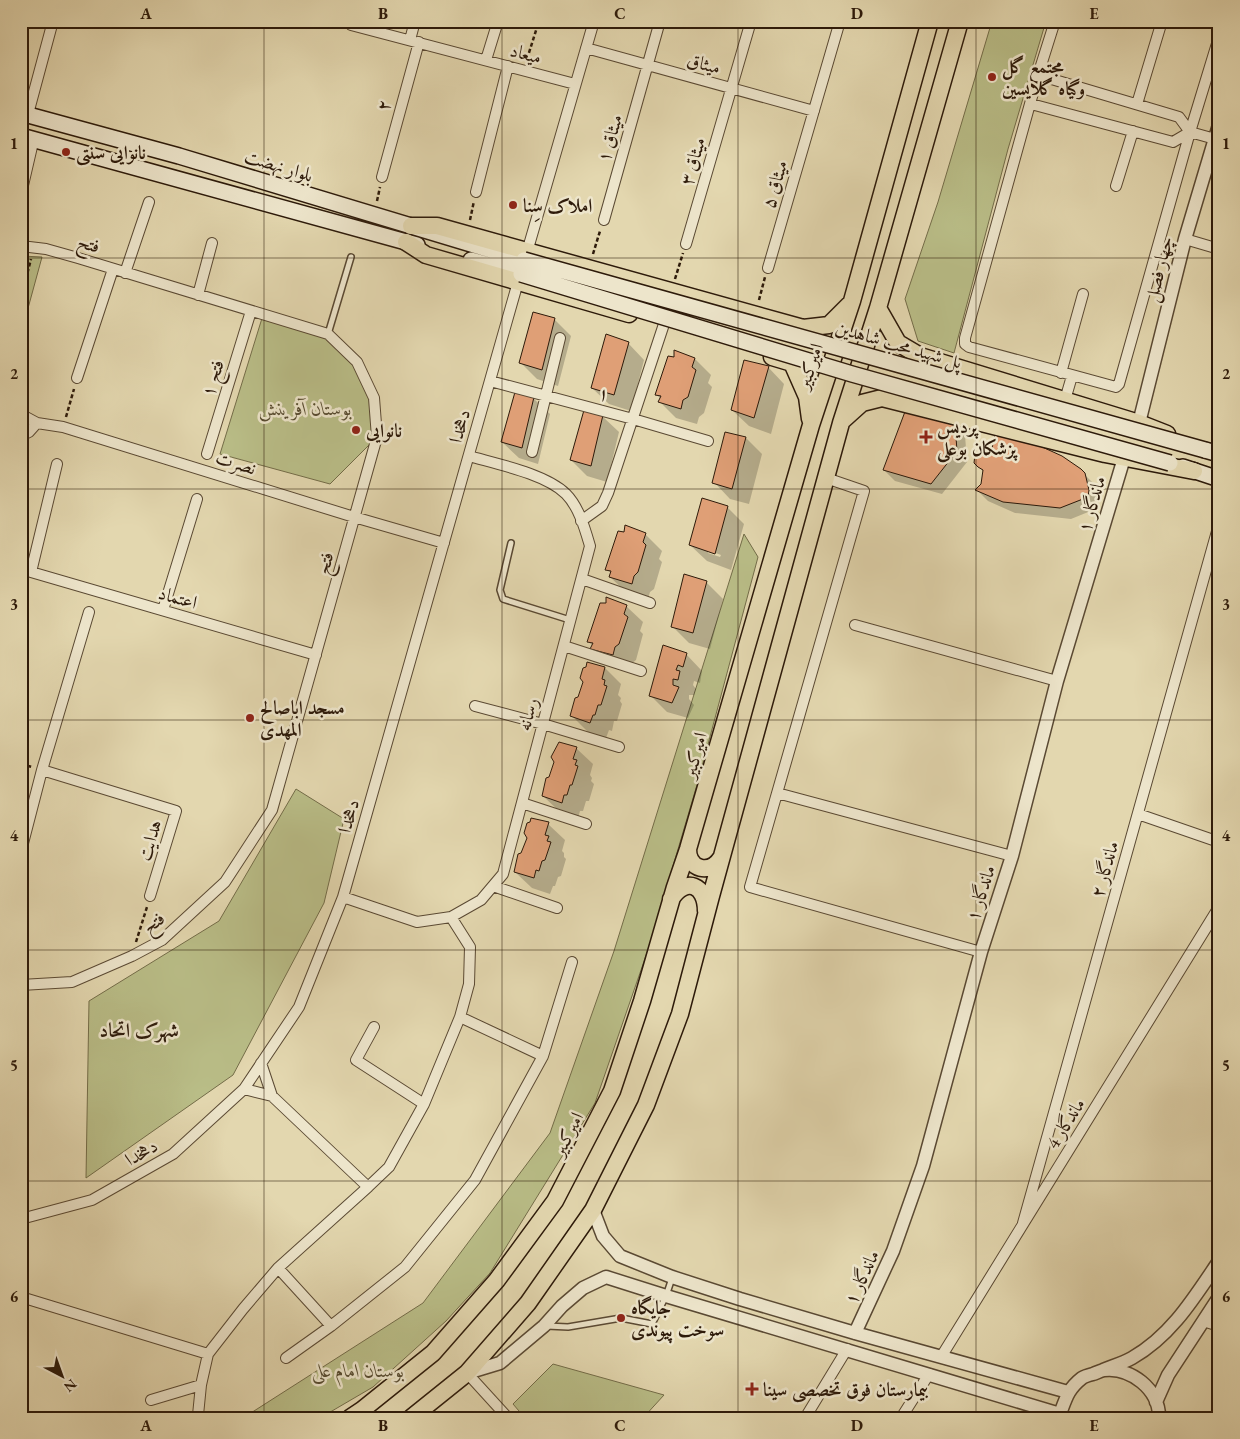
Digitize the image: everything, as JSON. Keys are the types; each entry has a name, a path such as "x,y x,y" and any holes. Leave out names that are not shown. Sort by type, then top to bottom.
{"main road":[{"name":"امیرکبیر","path":"350,1418 433,1353 497,1280 555,1201 612,1091 642,1001 688,849 810,425 852,302 930,21"},
{"path":"411,1418 467,1373 528,1303 593,1210 646,1105 680,1014 841,423 878,308 960,21"},
{"name":"بلوار نهضت","path":"24,113 179,156 411,226 523,267"},
{"name":"بلوار نهضت","path":"28,137 406,242"},
{"path":"411,226 437,226 467,235 523,267 664,324 792,362 802,356 808,349 808,339 803,328"},
{"path":"406,242 426,255 523,267 589,269 755,313 803,328 829,326 852,302"},
{"path":"523,267 852,374 1170,463 1219,479"},
{"name":"پل شهید محب شاهدین","path":"523,267 1212,452"},
{"path":"878,308 898,343 920,356 1139,423 1212,452"},
{"path":"905,403 898,391 897,381 900,370 906,362 920,356"},
{"path":"792,362 807,397 810,425"},
{"path":"841,423 862,403 882,398 1124,458 1194,470"},
{"path":"688,849 688,855 693,864 703,868 714,866 721,858"},
{"path":"671,900 681,888 692,886 702,892 705,897 706,914"}],"street":[{"path":"24,113 53,21"},
{"name":"۲","path":"382,177 414,41 415,21"},
{"path":"486,60 498,21"},
{"name":"دهخدا","path":"21,1219 92,1200 173,1154 244,1089 299,1008 343,897 594,21"},
{"name":"میثاق ۱","path":"604,220 660,21"},
{"name":"میثاق ۳","path":"686,244 751,21"},
{"name":"میثاق ۵","path":"768,268 840,21"},
{"path":"1055,21 1038,75 965,338 965,344 969,347 1112,387 1116,387 1119,384 1190,132 1219,37"},
{"path":"1137,104 1162,21"},
{"name":"میعاد","path":"351,23 575,84"},
{"name":"میثاق","path":"586,48 814,111"},
{"path":"476,192 508,66"},
{"path":"1038,75 1179,117 1190,132 1215,138"},
{"path":"1031,104 1172,142 1190,132"},
{"name":"چهار فصل","path":"1139,423 1185,239 1219,125"},
{"path":"1116,186 1133,131"},
{"path":"21,194 28,137"},
{"path":"125,273 149,202"},
{"path":"1185,239 1219,249"},
{"path":"198,295 212,243"},
{"name":"فتح","path":"21,246 46,249 328,334 356,362 374,398 377,437 272,810 225,882 162,940 132,956 72,982 21,985"},
{"path":"77,378 112,269"},
{"path":"1065,400 1066,374 1083,294"},
{"name":"فتح ۱","path":"207,454 251,311"},
{"path":"581,521 602,506 608,493 664,324"},
{"path":"532,452 560,338"},
{"name":"۱","path":"490,381 708,441"},
{"name":"نصرت","path":"21,416 37,423 63,427 444,543"},
{"path":"21,436 29,432 37,423"},
{"name":"رسانه","path":"343,897 417,922 451,917 481,900 503,874 590,546 577,511 566,494 549,481 469,456"},
{"name":"ماندگار ۱","path":"855,1333 893,1251 923,1166 981,952 1012,856 1058,681 1124,458"},
{"name":"اعتماد","path":"57,464 31,572 316,655"},
{"path":"826,478 864,491 750,887 981,952"},
{"path":"164,610 197,499"},
{"name":"ماندگار ۲","path":"1023,1223 1219,524"},
{"path":"582,579 650,603"},
{"path":"21,851 42,770 89,612"},
{"path":"855,625 1058,681"},
{"path":"564,646 641,671"},
{"path":"475,706 619,747"},
{"name":"هدایت","path":"42,770 176,811 150,896"},
{"path":"777,793 1012,856"},
{"path":"522,803 586,824"},
{"path":"1138,814 1219,842"},
{"path":"493,886 557,908"},
{"name":"ماندگار 4","path":"941,1357 1219,907"},
{"path":"198,1415 201,1385 208,1354 278,1268 368,1188 388,1167 424,1104 460,1017 469,984 470,947 451,917"},
{"path":"286,1358 331,1326 405,1267 475,1180 543,1056 572,962"},
{"path":"460,1017 543,1056"},
{"path":"374,1027 356,1060 424,1104"},
{"path":"261,1063 272,1096 368,1188"},
{"path":"244,1089 272,1096"},
{"path":"593,1210 603,1236 620,1256 672,1277 855,1333 1068,1392"},
{"path":"508,1418 467,1373 500,1363 544,1326 562,1306 583,1288 606,1276 666,1296 929,1374 1060,1416 1068,1392 1084,1377 1132,1358 1161,1338 1186,1310 1219,1261"},
{"path":"278,1268 331,1326"},
{"path":"21,1297 208,1354"},
{"path":"1160,1413 1168,1375 1219,1297"},
{"path":"734,1316 740,1299"},
{"path":"1203,1321 1219,1326"},
{"path":"805,1418 847,1350"},
{"path":"1103,1370 1124,1372 1138,1379 1149,1389 1160,1413"},
{"path":"901,1418 929,1374"},
{"path":"151,1400 201,1385"}],"lane":[{"path":"328,334 351,257"},
{"path":"511,543 500,590 503,599 571,620"},
{"path":"544,1326 568,1327 621,1318 652,1324 666,1296 672,1277"}],"path":[{"path":"524,70 539,21"},
{"path":"374,215 382,177"},
{"path":"467,235 476,192"},
{"path":"589,269 604,220"},
{"path":"670,291 686,244"},
{"path":"21,298 34,248"},
{"path":"755,313 768,268"},
{"path":"63,427 77,378"},
{"path":"132,956 150,896"}],"green space":[{"path":"992,21 1046,21 1008,149 954,353 918,341 905,299 938,202"},
{"path":"21,256 42,257 21,334"},
{"name":"بوستان آفرینش","path":"263,315 328,334 357,362 374,398 377,437 330,484 220,454"},
{"name":"بوستان امام علی","path":"744,534 758,557 699,778 650,944 595,1103 490,1273 446,1321 373,1387 320,1418 243,1418 423,1303 550,1133 614,951"},
{"path":"296,789 344,819 324,903 233,1075 86,1178 89,1001 219,921"},
{"path":"553,1364 664,1395 643,1418 525,1418 513,1404"}],"building":[{"path":"533,312 555,318 542,370 519,363"},
{"path":"606,334 629,342 614,395 591,388"},
{"path":"674,350 695,358 692,367 696,370 688,397 683,400 681,409 658,402 661,396 655,395 668,356 674,357"},
{"path":"744,360 769,366 754,418 731,410"},
{"path":"515,392 534,397 522,448 501,442"},
{"name":"پردیس پزشکان بوعلی","path":"906,409 955,423 957,451 931,484 883,470"},
{"path":"584,410 603,415 591,466 570,460"},
{"path":"725,432 746,437 732,489 712,483"},
{"path":"995,434 1040,446 1062,456 1085,473 1089,490 1088,497 1060,508 1003,502 975,490 981,484 983,470 974,463 975,454 980,451 991,453"},
{"path":"702,498 728,506 715,554 689,545"},
{"path":"625,525 646,533 643,542 646,545 638,572 634,576 632,584 609,577 611,571 605,570 618,531 624,532"},
{"path":"684,574 707,581 693,633 671,627"},
{"path":"606,597 627,605 624,614 628,617 619,644 615,647 613,655 590,649 593,643 587,642 600,603 606,603"},
{"path":"663,645 687,653 683,667 678,665 676,670 680,671 678,680 673,679 673,685 679,687 672,703 649,696"},
{"path":"587,662 605,667 602,679 605,680 604,685 607,686 601,705 598,705 590,723 570,716 575,698 578,697 583,682 580,678"},
{"path":"559,742 577,747 573,759 577,760 575,765 578,766 572,785 570,785 567,795 564,795 562,803 542,796 546,778 549,777 554,762 551,757"},
{"path":"531,818 549,822 545,835 549,836 547,841 551,842 545,860 542,861 539,871 536,870 534,878 514,872 518,854 521,853 527,838 524,833 527,823 530,822"}],"place":[{"name":"مجتمع گل وگیاه گلایسین","path":"992,77"},
{"name":"نانوایی سنتی","path":"66,152"},
{"name":"املاک سِنا","path":"513,205"},
{"name":"نانوایی","path":"356,430"},
{"name":"پردیس پزشکان بوعلی","path":"926,437"},
{"name":"مسجد اباصالح المهدی","path":"250,718"},
{"name":"جایگاه سوخت پیوندی","path":"621,1318"},
{"name":"بیمارستان فوق تخصصی سینا","path":"752,1389"}],"district":[{"name":"شهرک اتحاد","path":"139,1030"}]}
